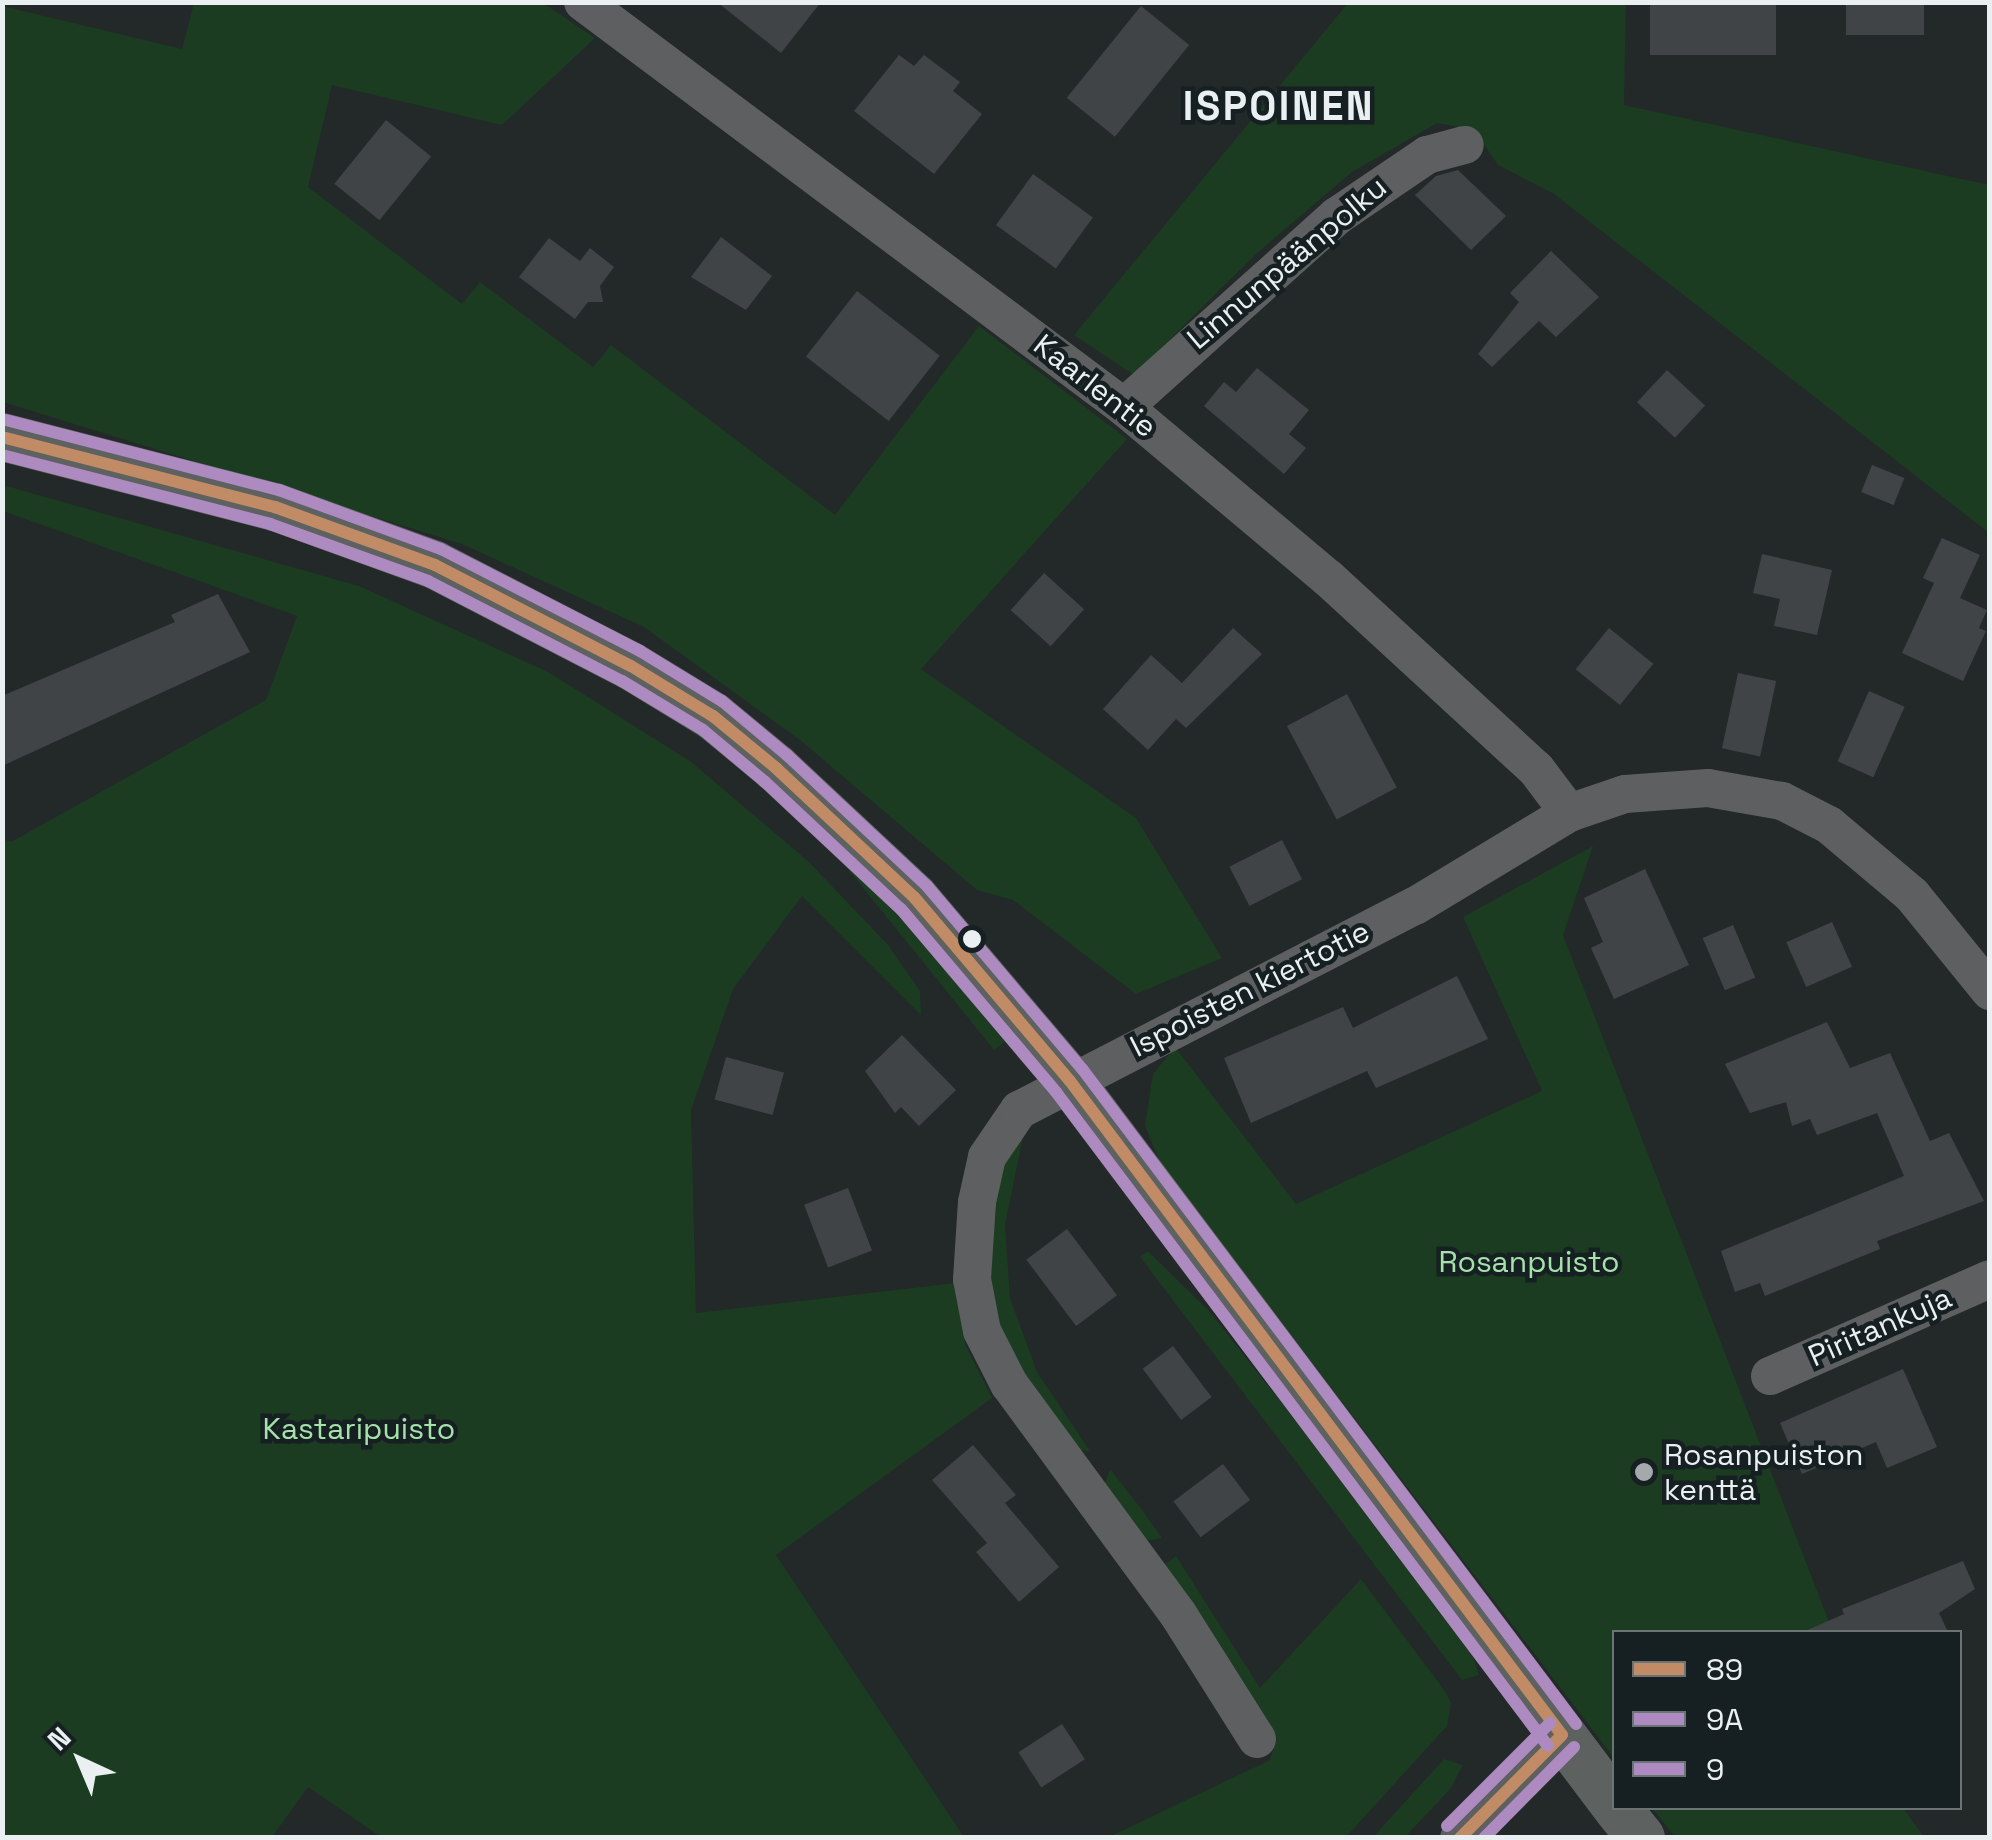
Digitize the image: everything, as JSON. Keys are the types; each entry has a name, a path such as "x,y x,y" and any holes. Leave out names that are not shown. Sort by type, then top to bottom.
{"main road":[{"path":"2,436 275,507 396,549 632,666 713,716 825,811 914,898 1070,1081 1612,1801"},
{"path":"1619,1810 1640,1838"}],"street":[{"name":"Kaarlentie","path":"583,2 1124,407 1328,578 1536,769 1569,813"},
{"name":"Linnunpäänpolku","path":"1124,407 1337,216 1427,154 1465,145"},
{"name":"Ispoisten kiertotie","path":"1257,1738 1178,1614 1009,1384 982,1331 972,1250 987,1157 1019,1110 1416,906 1569,813 1625,794 1708,788 1782,801 1830,825 1873,858 1953,938 1990,992"},
{"name":"Piritankuja","path":"1770,1376 1990,1278"},
{"path":"1460,1838 1562,1735"}],"green space":[{"path":"194,3 543,3 595,38 502,125 332,85 308,187 462,304 480,282 593,367 611,345 835,515 979,326 1127,439 921,669 1136,818 1222,958 1136,994 1013,900 977,890 800,740 644,627 462,544 3,402 2,6 182,49"},
{"path":"1348,3 1626,3 1624,105 1989,185 1989,533 1554,194 1498,165 1474,130 1437,123 1352,172 1257,253 1134,375 1074,335"},
{"name":"Kastaripuisto","path":"3,485 359,586 548,672 690,761 809,862 888,945 920,991 921,1015 802,896 733,989 691,1110 696,1313 956,1283 965,1344 992,1398 776,1555 964,1837 381,1837 308,1787 272,1837 3,1837 3,839 11,842 266,700 297,616 3,511"},
{"name":"Rosanpuisto","path":"1593,846 1563,935 1832,1630 1612,1630 1612,1755 1162,1166 1145,1126 1153,1074 1175,1047 1296,1204 1542,1091 1463,917"},
{"path":"835,853 914,932 1005,1042 994,1050"},
{"path":"1019,1135 1023,1137 1005,1225 1010,1298 1037,1372 1090,1451 1079,1450 1013,1367 986,1280 998,1169"},
{"path":"1148,1251 1211,1313 1395,1548 1472,1654 1479,1675 1462,1680 1140,1257"},
{"path":"1110,1469 1162,1538 1140,1542 1102,1491"},
{"path":"1176,1556 1260,1688 1361,1579 1445,1691 1451,1703 1447,1726 1346,1837 1107,1838 1270,1760 1277,1738 1164,1565"},
{"path":"1444,1759 1463,1765 1451,1788 1405,1837 1373,1837"},
{"path":"1654,1810 1904,1810 1924,1837 1675,1837"}],"building":[{"path":"717,2 821,2 781,53"},
{"path":"1650,2 1776,2 1776,55 1650,55"},
{"path":"1846,2 1924,2 1924,35 1846,35"},
{"path":"1141,6 1189,45 1115,137 1067,98"},
{"path":"899,55 914,66 924,55 960,82 953,91 982,114 934,174 854,111"},
{"path":"386,120 431,157 379,220 334,184"},
{"path":"1458,170 1506,216 1471,250 1415,195 1436,176"},
{"path":"1033,174 1093,217 1056,268 996,225"},
{"path":"721,237 772,276 746,310 691,277"},
{"path":"549,238 580,261 590,248 614,267 600,286 603,302 588,302 575,319 519,277"},
{"path":"1551,251 1599,297 1556,337 1539,321 1492,367 1478,354 1519,302 1510,293"},
{"path":"857,291 940,356 889,421 806,356"},
{"path":"1257,368 1309,410 1289,434 1306,448 1284,474 1204,406 1224,382 1236,392"},
{"path":"1667,370 1705,405 1675,438 1637,402"},
{"path":"1872,465 1904,478 1894,505 1861,492"},
{"path":"1942,538 1980,555 1960,598 1987,610 1979,628 1986,631 1963,681 1902,653 1934,583 1923,578"},
{"path":"1762,554 1832,570 1817,635 1774,626 1780,599 1753,593"},
{"path":"1044,573 1084,609 1051,646 1011,610"},
{"path":"218,594 250,652 2,766 2,696 175,622 171,615"},
{"path":"1233,628 1262,654 1186,728 1176,719 1148,750 1103,709 1151,655 1182,683"},
{"path":"1609,628 1653,664 1620,705 1576,669"},
{"path":"1738,673 1776,681 1760,756 1722,748"},
{"path":"1869,691 1905,707 1873,777 1838,761"},
{"path":"1347,694 1397,788 1337,820 1287,726"},
{"path":"1282,840 1302,879 1249,906 1229,867"},
{"path":"1645,869 1689,965 1614,999 1591,948 1603,942 1584,898"},
{"path":"1832,922 1852,967 1806,987 1786,942"},
{"path":"1733,925 1755,977 1725,990 1703,938"},
{"path":"1457,976 1488,1039 1376,1088 1367,1071 1251,1123 1224,1058 1343,1007 1353,1028"},
{"path":"1827,1022 1850,1068 1890,1053 1930,1141 1949,1133 1984,1201 1877,1241 1880,1249 1765,1296 1760,1283 1735,1292 1721,1251 1904,1176 1877,1113 1817,1135 1810,1119 1792,1126 1786,1102 1750,1113 1725,1064"},
{"path":"902,1035 956,1090 919,1126 901,1107 895,1113 865,1071"},
{"path":"726,1057 784,1073 773,1115 715,1100"},
{"path":"848,1188 872,1251 828,1267 804,1205"},
{"path":"1067,1229 1117,1295 1076,1326 1026,1260"},
{"path":"1173,1346 1212,1397 1181,1420 1143,1369"},
{"path":"1903,1369 1937,1447 1887,1468 1876,1442 1802,1474 1780,1423"},
{"path":"973,1445 1016,1495 1005,1503 1059,1567 1019,1602 976,1552 987,1543 932,1480"},
{"path":"1223,1464 1250,1500 1201,1537 1173,1501"},
{"path":"1963,1561 1975,1589 1939,1613 1947,1630 1808,1630 1844,1614 1842,1609"},
{"path":"1062,1724 1085,1759 1041,1788 1018,1752"}],"transit line":[{"name":"9","path":"6,420 279,490 441,549 640,651 722,701 787,755 927,886 1083,1070 1576,1724"},
{"name":"89","path":"2,437 275,507 435,565 631,666 713,716 776,768 914,897 1070,1081 1562,1735"},
{"name":"9A","path":"2,455 270,524 428,581 622,681 703,730 764,781 901,909 1056,1092 1548,1746"},
{"name":"9","path":"1447,1826 1550,1723"},
{"name":"89","path":"1460,1838 1562,1735"},
{"name":"9A","path":"1484,1838 1574,1747"}],"place":[{"name":"Rosanpuiston kenttä","path":"1644,1472"}],"district":[{"name":"ISPOINEN","path":"1279,107"}]}
